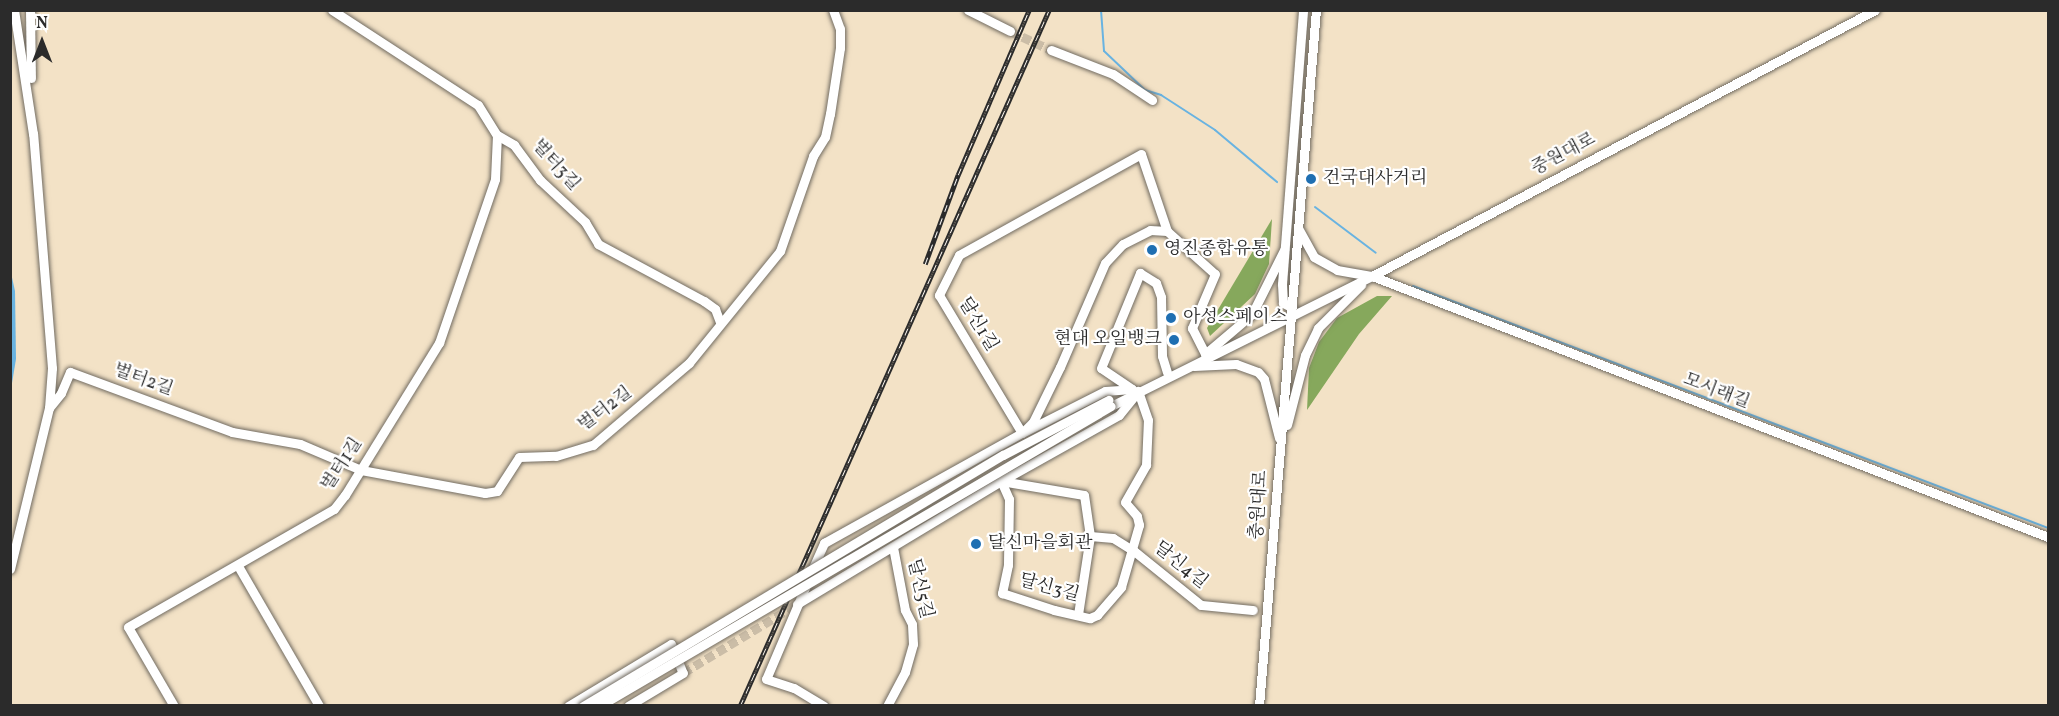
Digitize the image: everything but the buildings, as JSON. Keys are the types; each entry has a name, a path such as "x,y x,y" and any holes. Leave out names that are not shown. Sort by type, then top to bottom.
{"street":[{"path":"14,10 33,134"},
{"path":"10,569 49,408 52,368 33,134 30,10"},
{"name":"벌터3길","path":"333,10 478,105 497,135 514,145 540,180 585,222 598,244 704,301 715,309 720,322"},
{"name":"벌터2길","path":"49,408 62,393 70,372 232,432 300,444 361,470 485,493 496,490 519,457 555,456 593,445 689,363 780,251 813,156 825,137 840,48 840,29 833,10"},
{"path":"968,10 1010,31"},
{"name":"충원대로","path":"1289,306 1283,303 1284,250 1303,10"},
{"name":"충원대로","path":"1258,705 1281,449 1289,306 1298,228 1316,10"},
{"name":"중원대로","path":"1135,390 1288,319 1372,276 1875,10"},
{"path":"1051,50 1113,74 1152,100"},
{"name":"벌터1길","path":"174,705 128,627 334,509 361,470 439,343 495,179 497,135"},
{"name":"달신1길","path":"1022,433 939,295 959,255 1141,154 1167,231 1215,274 1192,328 1205,354"},
{"name":"모시래길","path":"1298,228 1311,252 1324,264 1372,276 2049,537"},
{"path":"1022,433 1033,422 1060,367 1105,263 1135,237 1150,230 1167,231"},
{"path":"1205,354 1252,314 1284,250"},
{"path":"1135,390 1101,368 1140,273 1156,283 1161,297 1162,356 1167,372"},
{"path":"1281,449 1311,341 1324,318 1372,276"},
{"name":"중원대로","path":"1110,403 1260,326 1267,327"},
{"path":"1188,366 1236,364 1258,372 1264,379 1281,449"},
{"path":"824,705 794,688 766,679 825,543 1022,433 1105,391 1135,390"},
{"path":"797,604 1001,481 1119,415 1135,390"},
{"name":"달신3길","path":"1001,481 1009,500 1008,565 1002,593 1090,618 1097,615 1121,587 1134,551 1139,525 1137,516 1125,502 1146,465 1148,420 1135,390"},
{"path":"583,705 984,466 1110,403"},
{"path":"599,705 1110,403"},
{"path":"1001,481 1084,495 1090,536 1078,614"},
{"name":"달신4길","path":"1090,536 1113,538 1134,551 1201,605 1253,610"},
{"name":"달신5길","path":"887,705 905,672 913,644 912,624 905,610 893,547"},
{"path":"238,566 319,705"},
{"path":"567,705 671,644 683,673 628,705"}],"green space":[{"path":"1272,219 1269,264 1255,294 1210,336 1207,328"},
{"path":"1377,296 1392,296 1359,334 1307,410 1309,368 1319,342 1337,318"}],"water":[{"path":"11,273 15,291 16,359 11,389"}],"waterway":[{"path":"1101,10 1104,51 1145,90 1161,95 1215,130 1277,182"},
{"path":"1315,207 1376,253"},
{"path":"1413,286 2048,528"}],"tunnel":[{"path":"1010,31 1051,50"},
{"path":"683,673 797,604"}],"railway":[{"path":"925,264 958,175 1029,10"},
{"path":"740,706 1049,10"}],"place":[{"name":"건국대사거리","path":"1311,179"},
{"name":"영진종합유통","path":"1152,250"},
{"name":"아성스페이스","path":"1171,318"},
{"name":"현대 오일뱅크","path":"1174,340"},
{"name":"달신마을회관","path":"976,544"}]}
